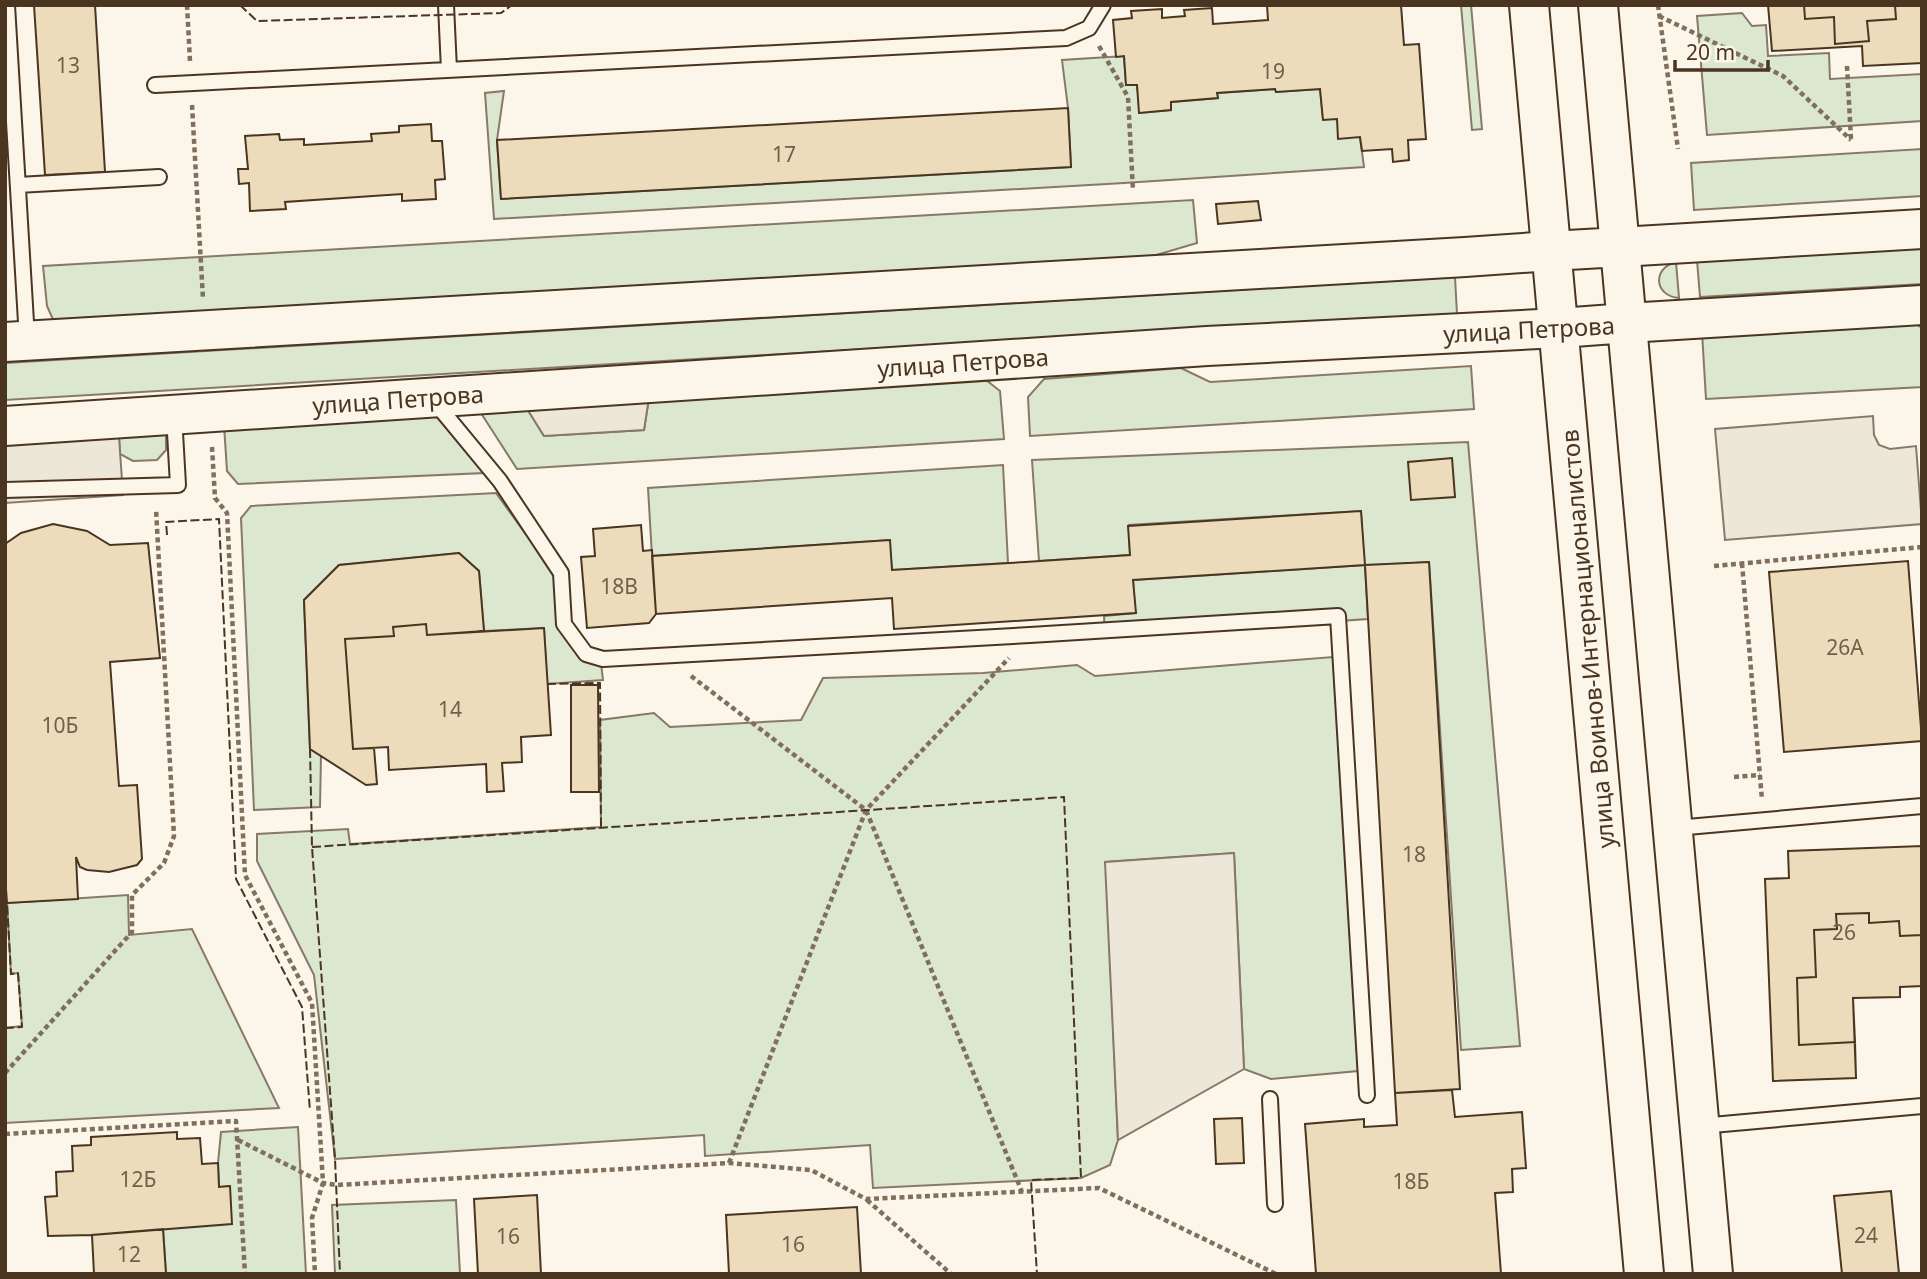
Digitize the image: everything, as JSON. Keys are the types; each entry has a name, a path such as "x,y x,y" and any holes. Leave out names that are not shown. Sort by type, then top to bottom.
{"main road":[{"name":"улица Воинов-Интернационалистов","path":"1529,5 1644,1274"},
{"path":"1598,5 1713,1274"},
{"path":"16,341 1922,229"},
{"name":"улица Петрова","path":"5,426 1208,346 1560,328 1922,305"}],"lane":[{"path":"7,5 18,185 16,341"},
{"path":"446,5 449,69"},
{"path":"155,85 1066,38 1089,28 1103,5"},
{"path":"18,185 159,177"},
{"path":"431,397 500,481 561,573 565,624 586,654 603,659 1338,615 1367,1095"},
{"path":"5,490 178,485 192,413"},
{"path":"1673,828 1922,806"},
{"path":"1270,1099 1275,1204"},
{"path":"1699,1126 1922,1106"}],"path":[{"path":"187,5 205,330"},
{"path":"1658,5 1678,149"},
{"path":"1659,16 1783,76 1851,140 1847,66"},
{"path":"1089,28 1128,97 1133,191"},
{"path":"192,413 215,498 227,513 245,875 312,1003 323,1183 312,1218 315,1274"},
{"path":"5,1073 132,932 132,895 164,863 174,836 155,502"},
{"path":"1714,566 1922,547"},
{"path":"1742,564 1764,820"},
{"path":"729,1163 866,810 1030,635"},
{"path":"664,656 866,810 1022,1192"},
{"path":"1734,777 1760,775"},
{"path":"5,1133 236,1121 245,1274"},
{"path":"238,1140 323,1183 335,1185 729,1163 811,1170 866,1199 951,1274"},
{"path":"866,1199 1099,1188 1276,1274"}],"green space":[{"path":"1461,5 1471,5 1482,129 1472,130"},
{"path":"1742,13 1752,26 1766,25 1768,56 1829,53 1830,79 1922,74 1922,121 1707,135 1697,16"},
{"path":"1124,56 1126,85 1137,85 1140,113 1171,110 1171,102 1218,98 1217,93 1320,89 1323,119 1337,119 1360,137 1364,167 494,219 485,93 504,91 497,140 501,199 1071,167 1062,60"},
{"path":"1922,149 1922,196 1694,210 1691,163"},
{"path":"1193,200 1197,243 1136,261 55,324 47,306 43,266"},
{"path":"1922,247 1922,284 1700,297 1697,260"},
{"path":"1676,262 1679,298 1665,292 1659,282 1663,270"},
{"path":"1455,277 1457,314 5,400 5,363"},
{"path":"1914,323 1922,328 1922,387 1706,399 1702,332"},
{"path":"1471,366 1474,409 1030,436 1028,397 1044,379 1181,368 1210,382"},
{"path":"986,380 1000,391 1004,439 517,469 477,407 524,404 544,436 644,430 649,398"},
{"path":"432,411 484,473 238,484 227,471 224,425"},
{"path":"166,434 166,450 157,460 133,461 120,454 119,437"},
{"path":"1468,442 1520,1046 1461,1050 1429,562 1365,566 1368,619 1105,637 1104,616 1135,613 1133,580 1364,565 1361,511 1129,525 1130,555 1039,561 1032,460"},
{"path":"1003,465 1008,563 892,570 889,540 652,556 648,488"},
{"path":"496,493 554,573 561,628 601,663 603,680 547,684 544,628 484,631 479,571 459,553 339,565 304,600 310,749 321,756 320,807 254,810 241,518 251,506"},
{"path":"1333,657 1358,1071 1271,1079 1244,1069 1234,853 1106,862 1118,1140 1110,1165 1081,1178 873,1188 870,1145 705,1156 704,1135 335,1159 314,975 257,861 257,834 348,829 350,844 601,827 600,720 654,713 670,727 801,720 823,678 983,673 1077,665 1095,676"},
{"path":"128,895 129,935 192,929 279,1108 5,1123 5,1028 22,1026 18,973 11,974 7,903"},
{"path":"298,1127 306,1274 166,1274 163,1229 230,1186 219,1187 221,1132"},
{"path":"456,1200 460,1274 335,1274 332,1205"}],"shaded area":[{"path":"649,398 644,430 544,436 524,404"},
{"path":"1873,416 1874,435 1879,445 1890,449 1916,446 1922,524 1725,540 1715,429"},
{"path":"119,437 123,495 5,503 5,445"},
{"path":"1234,853 1244,1069 1118,1140 1105,862"}],"building":[{"path":"34,5 95,5 105,172 45,175"},
{"path":"1267,5 1401,5 1404,45 1419,44 1426,139 1408,140 1409,160 1393,162 1392,149 1362,151 1360,137 1338,139 1337,119 1323,120 1320,89 1217,93 1218,98 1171,102 1171,110 1139,113 1137,85 1126,85 1124,56 1116,57 1113,20 1132,18 1131,11 1162,9 1162,18 1185,16 1184,10 1212,8 1213,24 1268,20"},
{"path":"1768,5 1804,5 1805,19 1834,17 1835,44 1869,41 1867,21 1896,19 1895,6 1922,5 1922,63 1863,66 1862,46 1772,51"},
{"path":"1804,5 1895,5 1896,19 1867,21 1869,41 1835,44 1834,17 1805,19"},
{"path":"1068,108 1071,167 501,199 497,140"},
{"path":"431,124 432,141 442,141 445,179 435,180 436,199 402,201 402,194 285,202 286,209 250,211 249,183 239,184 238,169 248,169 245,136 279,134 280,140 304,139 304,145 372,141 371,134 399,132 399,126"},
{"path":"1258,201 1261,220 1218,224 1216,204"},
{"path":"1452,458 1455,497 1411,500 1408,462"},
{"path":"1361,511 1365,565 1133,580 1136,613 894,629 892,598 656,614 652,556 890,540 892,570 1025,562 1130,555 1128,526"},
{"path":"53,524 87,531 110,545 148,543 160,658 110,662 119,786 137,785 142,859 137,865 109,872 80,867 76,857 78,899 7,903 5,544 21,533"},
{"path":"641,525 643,551 652,550 656,614 649,623 587,628 581,557 595,556 593,529"},
{"path":"459,553 479,571 484,631 427,635 426,624 393,627 394,636 345,639 353,749 374,748 377,784 366,785 310,749 304,600 339,565"},
{"path":"1908,561 1922,741 1784,752 1769,572"},
{"path":"1429,562 1460,1089 1395,1093 1365,565"},
{"path":"426,624 427,635 544,628 551,735 521,737 522,762 502,763 504,791 487,792 486,764 389,770 388,747 353,749 345,639 394,636 393,627"},
{"path":"571,685 598,685 599,792 571,792"},
{"path":"1922,846 1922,935 1900,936 1899,921 1869,923 1869,913 1836,914 1837,929 1814,930 1816,977 1797,978 1799,1045 1855,1042 1856,1078 1773,1081 1765,879 1789,878 1788,851"},
{"path":"1922,846 1922,986 1900,987 1900,997 1853,998 1856,1078 1773,1081 1765,879 1789,878 1788,851"},
{"path":"1869,913 1869,923 1899,921 1900,936 1922,935 1922,986 1900,987 1900,997 1853,998 1855,1042 1799,1045 1797,978 1816,977 1814,930 1837,929 1836,914"},
{"path":"1452,1090 1455,1117 1522,1112 1526,1168 1512,1169 1513,1192 1495,1193 1501,1274 1316,1274 1305,1124 1364,1119 1364,1127 1397,1125 1395,1093"},
{"path":"1242,1118 1244,1163 1216,1164 1214,1119"},
{"path":"177,1132 177,1139 200,1138 202,1164 218,1163 219,1187 230,1186 232,1224 48,1236 45,1197 57,1196 56,1172 73,1171 72,1146 91,1145 91,1137"},
{"path":"1891,1191 1899,1274 1842,1274 1834,1196"},
{"path":"537,1195 541,1274 478,1274 474,1199"},
{"path":"857,1207 861,1274 729,1274 726,1215"},
{"path":"163,1229 166,1274 94,1274 92,1235"}],"fence":[{"path":"240,5 257,21 501,13 512,5"},
{"path":"167,535 166,522 219,519 236,879 302,1007 310,1111"},
{"path":"547,684 600,683 599,827"},
{"path":"310,749 312,847 335,1159 340,1274"},
{"path":"312,847 1064,797 1081,1178 1031,1180 1037,1274"},
{"path":"5,1028 22,1027 18,973 11,974 7,903"}]}
